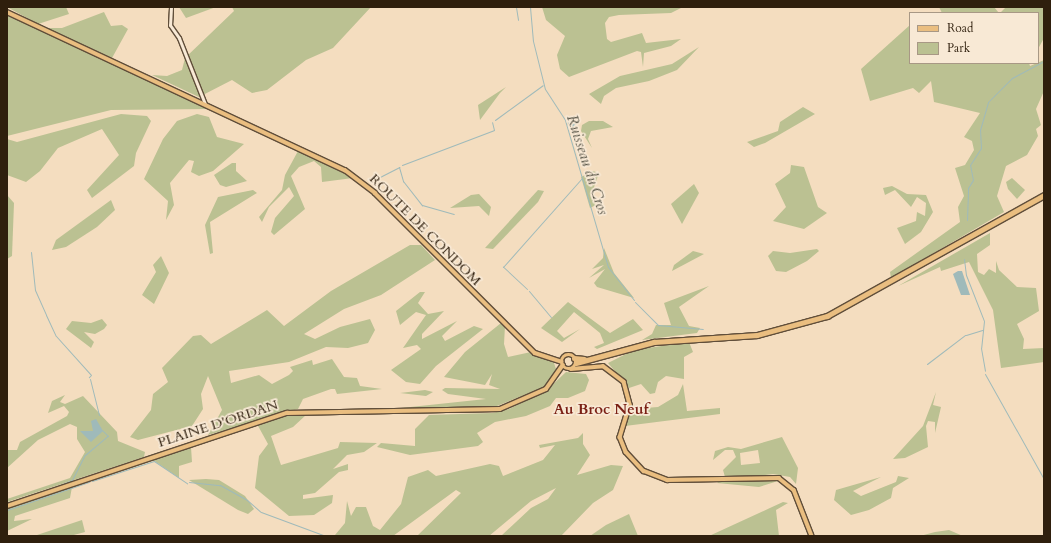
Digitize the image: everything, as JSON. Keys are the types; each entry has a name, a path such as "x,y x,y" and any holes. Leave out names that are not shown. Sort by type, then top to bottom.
{"highway":[{"path":"572,365 588,359 668,340 770,333 821,318 861,300 1044,195"}],"main road":[{"name":"ROUTE DE CONDOM","path":"7,12 205,104 356,177 475,296 505,319 535,353 572,365"},
{"path":"563,362 572,365 578,371 601,366 619,376 628,390 630,408 621,426 620,437 626,452 644,471 659,479 773,477 785,481 794,490 812,536"},
{"name":"PLAINE D'ORDAN","path":"556,378 563,362"},
{"name":"PLAINE D'ORDAN","path":"7,506 282,414 492,410 532,397 572,365"}],"street":[{"path":"171,7 170,25 179,38 205,104"}],"green space":[{"path":"7,7 66,7 69,14 38,24"},
{"path":"179,7 216,7 186,18"},
{"path":"232,7 371,7 333,48 306,60 267,90 252,93 232,80 199,97 152,75 167,76 182,70 185,58 234,11"},
{"path":"542,7 683,7 671,13 619,15 609,17 605,23 607,39 611,42 642,33 646,43 681,39 671,46 644,53 643,67 641,52 637,51 569,77 560,69 557,55 565,36 546,20"},
{"path":"939,7 994,7 998,12 942,12"},
{"path":"1006,7 1044,7 1044,38 1039,47 1039,12 1001,12"},
{"path":"104,12 111,26 122,25 128,29 112,58 45,28 62,28"},
{"path":"7,14 209,109 111,110 7,136"},
{"path":"909,26 909,64 1029,64 1030,66 1039,64 1039,62 1044,60 1044,91 1036,109 1041,125 1036,129 1038,136 1027,155 1006,166 997,196 1004,212 891,278 890,272 960,222 958,207 964,196 955,168 965,165 974,150 972,141 964,137 980,113 934,102 931,81 919,93 913,88 870,101 861,69"},
{"path":"699,47 677,70 649,81 616,88 604,96 601,104 589,94 620,76 672,64"},
{"path":"506,87 500,93 480,120 478,105"},
{"path":"803,107 815,114 765,143 754,147 747,142 778,131 780,122"},
{"path":"121,114 147,116 151,121 136,153 134,166 92,198 87,190 119,155 102,129 58,148 40,171 26,182 7,175 7,139 17,142"},
{"path":"197,114 209,117 217,137 244,144 213,171 199,176 191,172 194,161 189,160 170,183 174,205 166,220 168,201 144,179 163,139 177,121"},
{"path":"589,121 603,121 613,127 591,131 588,139 592,148 581,131 582,125"},
{"path":"298,151 353,178 322,182 321,167 314,161 299,167 291,176 305,209 274,235 271,232 275,218 294,196 289,187 269,207 262,222 259,217 282,190 285,175"},
{"path":"232,163 236,163 236,171 247,181 226,187 220,185 214,175"},
{"path":"791,165 804,167 818,207 827,213 804,229 773,221 786,207 775,184 790,173"},
{"path":"593,171 599,173 591,196 596,205 590,208 581,177"},
{"path":"1012,178 1025,190 1017,199 1008,189 1006,182"},
{"path":"694,184 699,193 682,224 671,204"},
{"path":"892,186 907,194 926,195 933,212 921,232 905,244 897,228 916,221 917,212 925,216 926,203 917,197 911,207 895,190 885,195 883,188"},
{"path":"253,190 257,193 210,222 213,253 210,254 205,225 218,197"},
{"path":"538,190 544,191 538,202 493,249 485,248"},
{"path":"479,194 491,207 489,216 479,206 450,208 471,195"},
{"path":"7,195 14,203 12,256 7,259"},
{"path":"111,200 115,210 97,227 66,247 52,250 56,240"},
{"path":"990,233 990,245 977,254 978,272 984,275 989,269 996,273 996,261 999,270 1017,287 1036,288 1039,311 1017,324 1024,339 1023,349 1044,348 1044,362 1001,368 993,310 969,262 941,271 940,267 898,286"},
{"path":"410,245 421,245 435,260 381,295 344,309 304,334 315,339 340,327 370,319 375,330 368,343 348,348 326,347 289,362 229,371 231,383 259,375 272,384 289,375 293,371 290,367 312,360 313,365 332,359 344,377 357,378 360,386 382,389 337,394 335,389 331,389 303,399 298,409 208,435 222,410 208,376 201,394 203,409 192,426 138,440 130,437 151,410 153,394 168,382 162,368 193,336 201,335 211,344 267,310 284,326 331,291"},
{"path":"604,248 614,273 634,298 597,287 594,283 605,269 589,278 604,265 592,269 603,258"},
{"path":"817,249 819,251 807,261 786,272 776,271 768,256 773,251 790,253"},
{"path":"693,251 704,254 672,271 674,265"},
{"path":"161,256 169,273 154,304 142,295 156,272 153,265"},
{"path":"709,286 679,307 689,326 700,328 697,333 642,340 652,334 656,325 671,325 664,303"},
{"path":"420,292 425,292 418,303 428,314 444,311 422,334 422,339 457,321 442,336 445,341 474,326 483,329 436,366 420,384 406,382 391,370 421,349 417,345 403,348 426,315 416,312 400,325 396,311"},
{"path":"568,302 610,333 633,319 643,330 597,349 594,347 604,343 600,333 574,312 557,331 564,338 580,329 562,342 541,328"},
{"path":"102,319 107,325 104,329 95,334 84,332 94,342 91,348 66,329 72,321 91,323"},
{"path":"501,323 505,326 504,344 508,357 531,352 554,363 556,369 544,387 492,408 401,408 486,399 448,394 442,390 445,388 500,389 489,385 492,374 485,385 444,377 465,352"},
{"path":"689,342 693,352 684,357 684,379 666,376 658,382 655,393 650,394 641,384 629,388 608,363 634,350"},
{"path":"566,372 586,374 589,380 585,391 568,398 556,398 550,406 526,416 495,422 477,433 483,442 478,446 410,455 377,447 381,443 415,446 415,429 429,415 492,413 509,409 547,390"},
{"path":"683,384 687,411 720,408 720,414 625,426 632,409 658,407 678,395"},
{"path":"425,390 433,392 426,396 400,393"},
{"path":"936,392 933,405 941,407 935,433 935,422 928,421 926,426 928,447 905,458 893,459 923,426"},
{"path":"65,395 60,402 65,404 83,396 117,432 118,441 145,452 144,457 7,502 7,499 70,478 85,452 77,439 77,427 70,424 38,440 7,468 7,450 17,450 20,442 67,416 69,412 64,406 48,413 52,401"},
{"path":"288,414 306,415 293,427 271,436 281,465 338,448 340,442 377,443 364,452 347,455 333,469 348,464 348,470 339,472 315,493 303,495 303,499 333,495 332,503 314,515 289,516 255,488 259,456 268,444 257,424"},
{"path":"583,433 583,444 590,455 577,475 611,465 623,466 613,490 593,503 561,536 501,536 531,508 548,499 556,488 531,501 489,536 417,536 461,493 456,490 393,536 335,535 345,523 347,501 351,516 356,507 366,507 373,526 380,530 401,504 408,477 428,470 436,476 490,464 499,466 503,476 543,460 555,445 540,448 539,445 578,438"},
{"path":"782,437 798,468 796,484 790,477 773,474 765,475 764,480 778,481 759,487 717,483 725,477 723,470 736,457 733,450 725,450 713,460 715,451 728,447 741,449","holes":["758,450 760,463 741,465 740,453"]},
{"path":"191,447 192,462 179,466 179,478 153,460"},
{"path":"898,476 909,478 893,488 891,498 869,510 851,515 834,500 836,490 881,477 853,491 861,496 896,482"},
{"path":"189,480 219,480 245,496 254,509 248,514 238,510"},
{"path":"72,487 70,498 15,516 14,521 32,519 7,531 7,508"},
{"path":"783,502 788,503 776,510 779,536 709,536"},
{"path":"629,514 638,536 590,536 606,525"},
{"path":"82,520 85,532 70,536 34,536"},
{"path":"949,530 963,536 920,536 935,532"}],"water":[{"path":"571,117 577,120 574,136 567,121"},
{"path":"958,271 962,271 970,295 961,295 953,274"},
{"path":"96,419 103,431 91,442 80,431 93,431 91,421"}],"waterway":[{"path":"516,7 518,20"},
{"name":"Ruisseau du Cros","path":"530,7 533,41 545,89 565,120 608,267 634,300"},
{"path":"1039,64 1044,61"},
{"path":"967,220 968,188 973,180 970,165 981,148 980,130 988,102 1012,78 1038,64"},
{"path":"495,120 543,85"},
{"path":"402,165 494,130 492,122"},
{"path":"370,182 399,167 403,181 422,205 454,214"},
{"path":"527,289 503,267 582,178"},
{"path":"31,252 35,290 46,315 56,336 91,375 89,377"},
{"path":"964,259 966,275 984,321 981,348 985,371"},
{"path":"529,291 551,317"},
{"name":"Ruisseau du Cros","path":"635,302 658,325 703,329"},
{"path":"966,335 982,330"},
{"path":"927,364 965,335"},
{"path":"985,374 1044,479"},
{"path":"90,379 99,415"},
{"path":"60,485 72,480 85,455 108,436 102,430"},
{"path":"92,481 154,461 187,483"},
{"path":"7,510 89,482"},
{"path":"189,482 220,485 247,500 261,512 326,536"}],"district":[{"name":"Au Broc Neuf","path":"601,410"}]}
